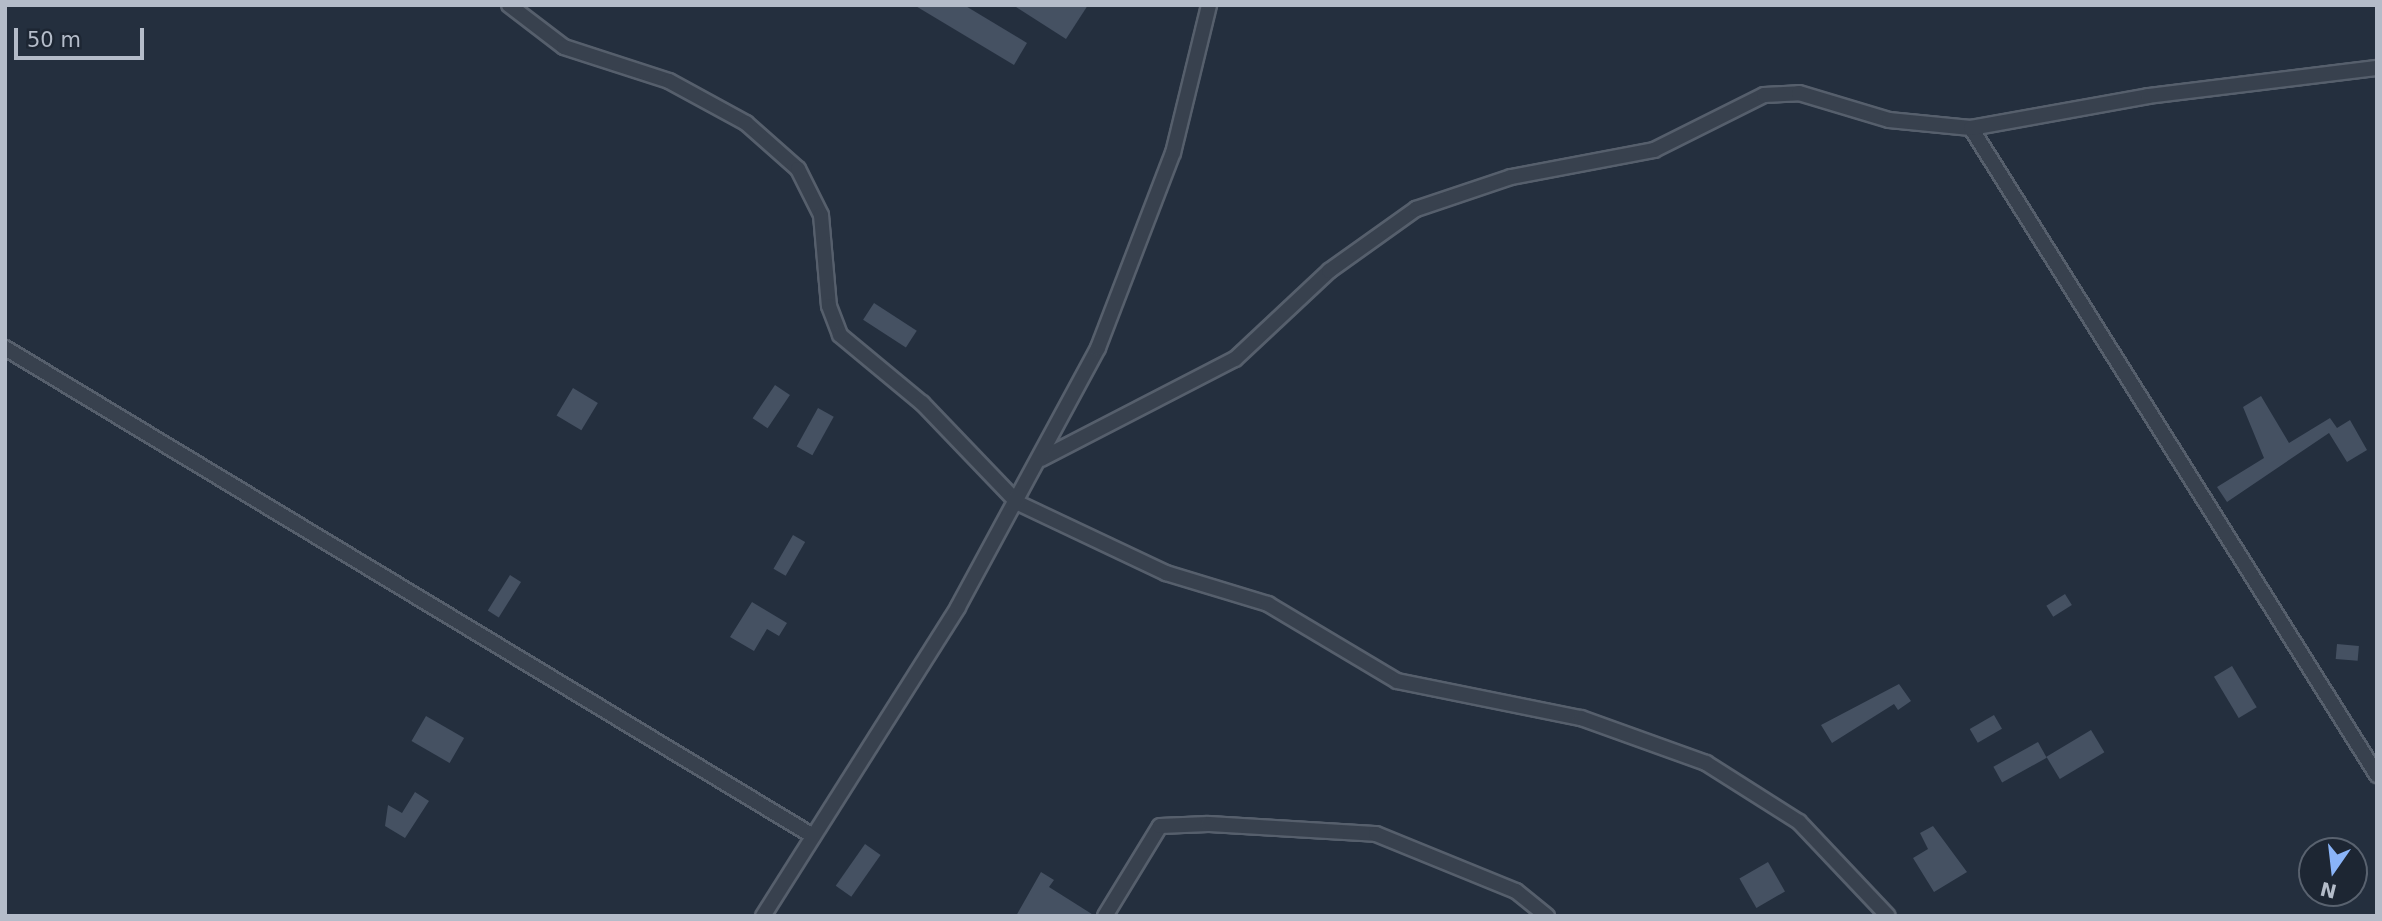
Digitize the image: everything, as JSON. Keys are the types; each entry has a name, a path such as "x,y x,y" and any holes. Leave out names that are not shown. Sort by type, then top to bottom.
{"street":[{"path":"509,5 564,47 669,81 746,123 798,169 821,215 829,306 840,335 859,358 922,403 1018,503 1166,573 1268,604 1398,681 1581,718 1706,763 1799,822 1888,916"},
{"path":"763,916 1018,503 1098,348 1146,228 1172,153 1209,5"},
{"path":"1041,459 1235,359 1329,271 1416,209 1511,177 1654,150 1763,95 1799,93 1889,120 1971,128 2148,96 2377,68"},
{"path":"1971,128 2377,775"},
{"path":"5,348 813,836"},
{"path":"1105,916 1160,826 1208,824 1376,834 1516,891 1547,916"}],"building":[{"path":"914,5 964,5 1027,43 1014,65"},
{"path":"1013,5 1088,5 1066,39"},
{"path":"874,303 917,331 906,348 863,320"},
{"path":"775,385 790,395 768,428 753,418"},
{"path":"573,388 598,403 581,430 557,415"},
{"path":"2261,396 2289,443 2330,418 2337,428 2350,420 2367,450 2347,462 2329,433 2227,502 2217,487 2264,458 2243,407"},
{"path":"818,408 834,417 812,455 797,446"},
{"path":"793,535 805,542 786,576 774,569"},
{"path":"510,575 521,582 499,618 488,611"},
{"path":"2065,594 2072,605 2053,617 2046,606"},
{"path":"752,602 787,623 779,636 767,629 754,651 730,637"},
{"path":"2337,644 2359,646 2358,661 2336,659"},
{"path":"2232,666 2257,707 2239,718 2214,677"},
{"path":"1899,684 1911,701 1898,710 1894,704 1832,743 1821,725"},
{"path":"1994,715 2002,729 1978,743 1970,729"},
{"path":"426,716 464,738 450,763 412,741"},
{"path":"2091,730 2104,752 2060,779 2046,757"},
{"path":"2038,742 2047,758 2002,782 1993,767"},
{"path":"415,792 429,801 405,838 385,826 388,805 402,813"},
{"path":"1933,826 1967,872 1934,892 1913,858 1928,849 1920,833"},
{"path":"865,844 881,855 851,897 836,886"},
{"path":"1768,862 1785,891 1756,908 1739,878"},
{"path":"1041,872 1054,880 1049,887 1095,916 1016,916"}]}
